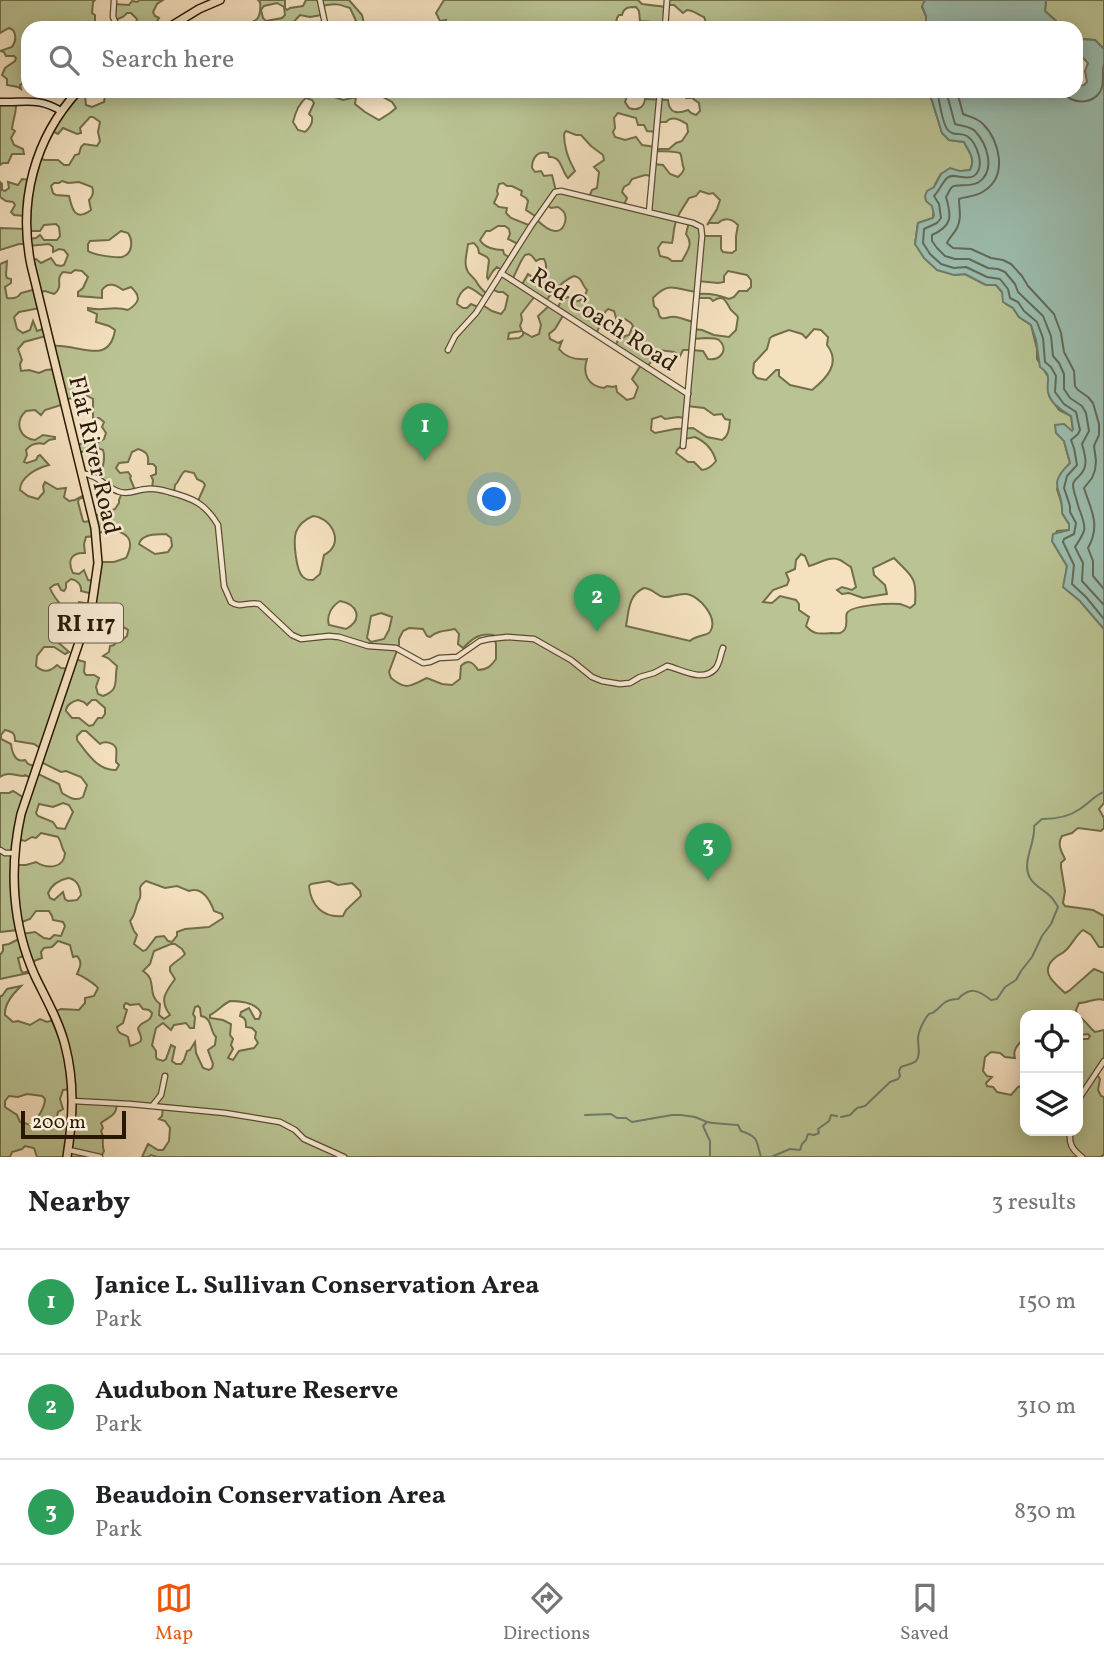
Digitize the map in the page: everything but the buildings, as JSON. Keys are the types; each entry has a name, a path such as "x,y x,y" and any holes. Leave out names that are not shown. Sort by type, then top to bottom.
{"main road":[{"path":"179,21 220,0"},
{"name":"Flat River Road","path":"68,1153 73,1118 70,1066 52,1010 32,969 20,930 13,882 21,814 89,614 96,587 98,563 95,528 38,299 27,237 26,216 32,175 43,144 61,111 72,98"}],"street":[{"path":"114,0 114,21"},
{"path":"320,0 324,21"},
{"path":"666,21 667,0"},
{"path":"649,212 659,98"},
{"path":"0,102 39,101 61,111"},
{"path":"447,350 455,336 476,313 555,192 561,191 693,223 702,229 683,446"},
{"name":"Red Coach Road","path":"501,274 688,394"},
{"path":"81,473 91,475 120,492 130,493 150,488 185,495 198,502 218,525 224,586 231,602 240,606 259,604 297,638 339,636 368,646 396,648 422,663 457,657 480,641 489,639 534,639 571,660 592,677 620,684 630,683 667,666 694,675 711,672 717,668 723,648"},
{"path":"0,850 15,853"},
{"path":"1083,1092 1104,1061"},
{"path":"152,1106 160,1095 164,1076"},
{"path":"73,1101 225,1113 280,1122 304,1139 344,1157"},
{"path":"1070,1136 1069,1143 1082,1157"},
{"path":"68,1153 100,1157"}],"green space":[{"path":"0,0 95,0 92,13 95,15 95,21 21,21 21,89 7,85 7,79 2,75 5,68 16,58 6,56 0,51 12,47 15,41 13,30 9,28 0,33"},
{"path":"163,0 153,12 159,18 157,21 136,21 131,13 115,20 114,4 129,5 132,1"},
{"path":"258,0 285,0 287,10 303,6 306,0 349,0 362,15 363,21 356,21 350,8 333,4 322,6 322,15 300,15 295,21 266,21 254,21 260,13","holes":["277,3 284,7 285,15 282,18 266,21 261,10 264,6"]},
{"path":"444,0 638,0 642,4 666,7 665,21 640,21 636,7 625,9 616,21 440,21 436,13"},
{"path":"667,0 925,0 922,7 926,21 705,21 704,17 689,10 683,13 674,5 666,5"},
{"path":"1046,0 1104,0 1104,49 1095,40 1083,39 1083,21 1056,21 1045,11"},
{"path":"69,98 85,98 86,105 92,107 104,102 105,98 306,98 337,98 343,100 356,98 355,104 379,120 396,108 385,98 626,98 625,102 629,108 635,109 643,105 645,99 668,100 670,108 675,112 688,110 696,115 700,111 699,103 692,98 931,98 942,133 949,140 964,142 972,162 970,170 941,174 934,189 933,218 918,223 915,244 954,275 965,274 986,285 996,285 1006,304 1031,325 1037,359 1049,378 1049,396 1059,410 1071,416 1073,429 1069,429 1064,441 1070,463 1057,489 1069,530 1057,531 1052,541 1067,566 1064,587 1104,629 1104,803 1099,809 1104,818 1104,828 1101,831 1078,828 1062,836 1060,845 1065,859 1061,863 1065,891 1063,903 1065,906 1093,910 1104,916 1104,947 1099,947 1091,935 1083,930 1063,953 1051,962 1048,972 1065,993 1094,969 1104,973 1104,1000 1079,1003 1076,1010 1020,1010 1020,1043 1015,1058 991,1052 985,1057 983,1071 992,1077 986,1083 987,1086 993,1087 997,1092 1011,1095 1020,1086 1020,1136 1083,1136 1083,1039 1090,1036 1083,1035 1083,1019 1095,1032 1104,1030 1104,1060 1096,1073 1100,1079 1098,1090 1104,1097 1104,1154 1101,1157 142,1157 148,1144 163,1150 169,1141 170,1128 165,1121 159,1119 163,1108 117,1103 114,1113 101,1123 104,1151 101,1157 90,1153 88,1157 37,1157 34,1148 25,1146 12,1152 10,1157 0,1157 0,996 7,989 21,986 8,1003 5,1015 13,1022 30,1025 40,1019 47,1022 54,1020 54,1012 61,1009 79,1010 85,1003 85,998 94,996 98,988 77,974 79,958 73,957 70,945 58,941 52,947 44,948 41,952 42,958 31,962 26,955 18,958 23,973 33,972 0,979 0,955 3,945 21,938 22,934 35,932 50,939 54,935 61,936 65,926 63,922 53,920 49,911 36,911 30,919 19,923 18,930 0,932 0,793 13,791 26,799 33,779 25,775 9,774 0,777 0,264 7,261 6,275 11,279 11,283 5,287 7,298 13,298 36,289 31,260 36,259 41,263 51,258 56,265 61,266 68,255 59,249 53,252 53,247 49,244 19,244 0,250 0,228 26,229 25,216 14,215 11,212 15,205 13,202 0,197 0,182 2,190 5,191 9,188 8,182 18,185 22,179 30,180 37,158 58,160 69,165 84,144 97,146 100,141 100,122 90,117 80,128 81,133 77,134 63,128 58,134 50,130","holes":["306,98 314,103 309,114 312,123 305,132 298,130 293,122 296,112","618,113 636,118 638,125 644,125 647,131 656,132 658,122 676,119 687,124 688,132 682,141 669,149 642,145 636,137 625,140 615,137 614,118","566,131 581,135 603,155 604,160 594,167 599,172 597,188 592,190 589,197 556,191 552,175 544,176 541,171 535,172 532,168 536,156 548,153 549,157 559,161 568,178 575,171 567,153 564,134","655,151 680,153 684,169 678,177 670,174 663,165 654,164","645,175 653,176 649,212 624,205 627,198 622,192 632,179","79,182 92,187 93,194 89,200 91,210 81,215 75,212 69,196 53,193 51,186 54,183","503,183 522,191 521,195 528,201 526,210 537,217 545,204 551,208 558,207 565,214 565,223 558,231 552,231 536,219 531,226 511,218 506,213 507,208 494,203 499,184","700,191 713,193 720,200 707,225 726,219 736,223 736,250 732,253 723,252 721,236 702,236 700,226 689,222 686,234 690,245 682,261 672,261 660,256 658,248 662,242 672,243 679,215 689,198","56,224 60,236 57,240 44,240 40,235 28,239 27,231 40,231 44,225","498,226 509,229 508,239 518,244 510,258 503,250 484,245 480,240 486,231","121,231 128,233 131,243 130,250 122,257 88,251 90,241 109,240","474,243 479,253 489,260 488,279 497,267 502,270 492,289 508,296 501,314 481,304 478,307 471,304 467,308 457,304 460,294 468,287 485,298 487,294 466,266 468,244","529,254 536,261 544,259 546,267 540,279 528,274 521,286 512,280 525,255","82,271 88,277 78,296 102,298 102,290 112,285 123,290 131,287 138,300 128,310 88,308 97,314 96,322 115,330 112,341 106,348 90,351 51,346 55,369 39,373 21,371 22,360 18,349 24,342 46,336 46,328 37,331 33,321 30,330 23,333 17,329 14,317 19,312 40,308 37,293 45,291 54,294 59,288 59,278 63,272","728,271 747,275 751,280 751,287 747,291 739,291 729,299 714,295 698,294 697,298 710,298 713,301 723,298 738,317 736,330 729,337 694,329 694,322 680,318 662,318 654,306 653,298 664,289 697,292 698,281 724,282","574,276 587,290 579,301 568,297 561,301 557,309 550,305 538,316 541,325 539,334 532,337 523,332 519,338 508,339 509,333 522,331 521,314 535,296 545,302 566,280","608,309 614,311 617,321 625,319 633,326 629,335 618,340 615,347 641,365 632,379 638,387 634,398 627,400 617,392 616,386 604,388 590,382 586,374 587,359 568,356 559,349 562,341 558,343 550,339 549,334 564,314 596,334 603,314","814,329 821,330 828,337 827,345 833,358 832,364 823,380 812,390 790,385 779,376 779,370 766,380 757,378 753,373 754,363 767,349 770,338 789,330 806,338","693,339 718,339 723,350 717,358 708,359 703,351 692,350","660,350 674,352 680,356 683,350 692,350 686,393 647,367","84,394 93,399 93,418 104,422 102,427 106,433 104,439 97,443 89,441 75,446 77,453 98,448 103,450 103,466 95,476 122,493 115,509 93,516 93,520 85,522 78,502 87,496 86,494 69,501 64,497 66,488 57,489 45,482 44,492 38,499 20,490 26,477 49,465 40,455 36,460 24,462 26,450 34,444 44,444 55,439 43,435 35,440 25,436 19,424 22,415 26,411 35,410 41,415 45,410 64,404 64,400","687,406 704,408 714,415 722,414 725,419 730,420 729,429 722,440 707,437 693,428 655,433 651,430 652,419 661,416 665,419 685,418","695,437 703,441 716,461 702,470 694,462 688,462 676,453 684,439","138,449 147,454 148,464 156,467 156,474 151,476 152,488 135,490 128,472 120,473 116,468 119,463 128,462 132,452","185,471 194,473 205,485 198,501 174,492 175,485","313,516 331,527 335,539 330,551 324,555 320,574 313,580 308,580 301,574 297,562 295,536 301,524","107,530 120,532 130,541 126,558 114,562 98,562 95,581 88,580 84,570 79,574 73,573 70,561 76,554 85,553 86,537 95,536 96,533","166,534 171,538 172,546 168,552 155,554 139,544 143,538 150,535","801,554 805,556 809,566 824,560 840,560 851,567 856,587 852,590 842,587 837,590 842,594 849,593 863,598 887,594 885,585 874,575 873,568 894,558 914,582 915,604 910,608 900,604 856,608 847,613 846,627 842,632 817,633 806,626 809,617 799,610 796,600 780,596 772,603 763,602 773,590 787,585 789,580 786,573 795,569 796,560","71,579 75,580 81,591 93,594 92,604 79,602 76,609 66,612 50,588 58,584 61,590 66,588 66,583","644,588 664,597 691,595 702,603 710,614 710,632 690,641 626,626 635,595","340,601 351,605 356,612 355,621 346,629 329,625 328,621 332,608","381,613 392,617 384,639 371,642 367,638 371,616","61,623 71,633 77,624 97,631 108,631 118,626 128,630 127,636 110,646 109,652 103,656 117,666 112,691 103,696 98,694 96,687 99,678 86,675 85,662 75,659 71,669 57,665 44,671 36,666 37,656 44,647 54,647 65,654 69,652 54,636 57,625","409,628 423,629 430,637 455,629 459,634 458,644 463,648 476,637 493,635 496,659 489,667 481,670 470,662 464,664 461,666 460,679 452,685 427,678 405,686 391,678 389,672 403,631","78,700 87,705 96,700 105,708 105,714 89,726 79,718 72,718 66,709","5,730 10,731 15,736 15,741 34,744 43,750 39,761 61,772 66,771 81,777 87,785 83,797 75,799 62,793 59,784 36,773 37,767 16,758 11,744 1,739","86,731 100,744 115,746 116,762 119,765 116,770 104,768 94,760 77,740 77,736","63,803 69,805 73,812 65,829 57,828 53,822 36,813 39,804 53,807","41,833 58,837 65,853 62,862 54,866 36,862 14,865 17,839 25,841 36,838","68,878 78,884 81,895 77,900 68,901 63,892 54,900 50,898 48,893 54,885","146,881 165,888 177,886 189,891 198,890 223,918 209,927 177,932 172,942 164,936 156,937 143,951 134,944 137,935 130,921 140,898 141,886","329,881 338,885 352,883 361,896 343,916 336,916 319,909 310,893 311,884","171,944 175,944 185,954 170,967 175,979 165,997 165,1005 170,1015 164,1019 159,1015 160,1004 154,996 150,979 143,971 150,964 154,951","230,1001 256,1006 261,1013 259,1019 255,1019 249,1008 241,1012 240,1016 245,1020 246,1027 256,1032 258,1043 254,1048 239,1051 233,1060 228,1058 233,1049 231,1024 210,1018 210,1015","126,1003 139,1004 152,1013 150,1019 139,1026 141,1041 130,1046 128,1037 120,1033 117,1027 123,1023 127,1010 124,1008","198,1006 201,1016 207,1019 216,1037 215,1045 208,1050 213,1064 209,1070 203,1068 196,1053 195,1042 181,1064 172,1061 175,1047 171,1045 163,1061 157,1059 152,1045 156,1028 163,1023 171,1030 174,1025 186,1023 190,1028 194,1028 193,1014","72,1089 72,1125 64,1124 57,1116 63,1109 60,1099 63,1090","27,1094 45,1099 44,1106 31,1125 20,1122 17,1115 5,1107 9,1096"]},
{"path":"16,101 12,129 15,131 11,138 14,145 23,149 24,154 12,154 8,163 0,165 0,102"}],"water":[{"path":"925,0 1046,0 1045,11 1056,21 926,21 922,6"},
{"path":"1083,39 1095,40 1104,49 1104,629 1080,601 1063,587 1067,566 1052,541 1053,534 1069,530 1069,524 1062,513 1057,483 1058,477 1070,463 1064,441 1056,433 1055,425 1064,424 1072,431 1073,429 1071,416 1049,396 1048,375 1040,367 1031,325 1003,302 1002,292 996,285 986,285 965,274 954,275 937,270 924,258 915,244 918,223 933,218 934,215 932,206 926,201 927,191 934,187 941,174 950,168 970,170 972,162 964,142 949,140 942,133 931,98 1083,98 1088,63 1083,58"}],"waterway":[{"path":"841,1117 865,1106 890,1082 898,1079 901,1067 918,1059 919,1033 929,1014 946,1001 958,999 970,991 978,992 991,1000 997,999 1005,987 1016,980 1051,924 1058,907 1053,899 1032,881 1028,872 1034,826 1042,819 1071,814 1104,792"},
{"path":"585,1115 611,1114 632,1122 681,1115 707,1122"},
{"path":"771,1157 790,1149 800,1150 808,1134 819,1133 818,1129 829,1121 831,1115 837,1116"},
{"path":"710,1157 710,1141 703,1126 707,1122 738,1125 741,1131 754,1138 761,1157"}],"place":[{"name":"Janice L. Sullivan Conservation Area","path":"425,461"},
{"name":"Audubon Nature Reserve","path":"597,632"},
{"name":"Beaudoin Conservation Area","path":"708,881"}]}
